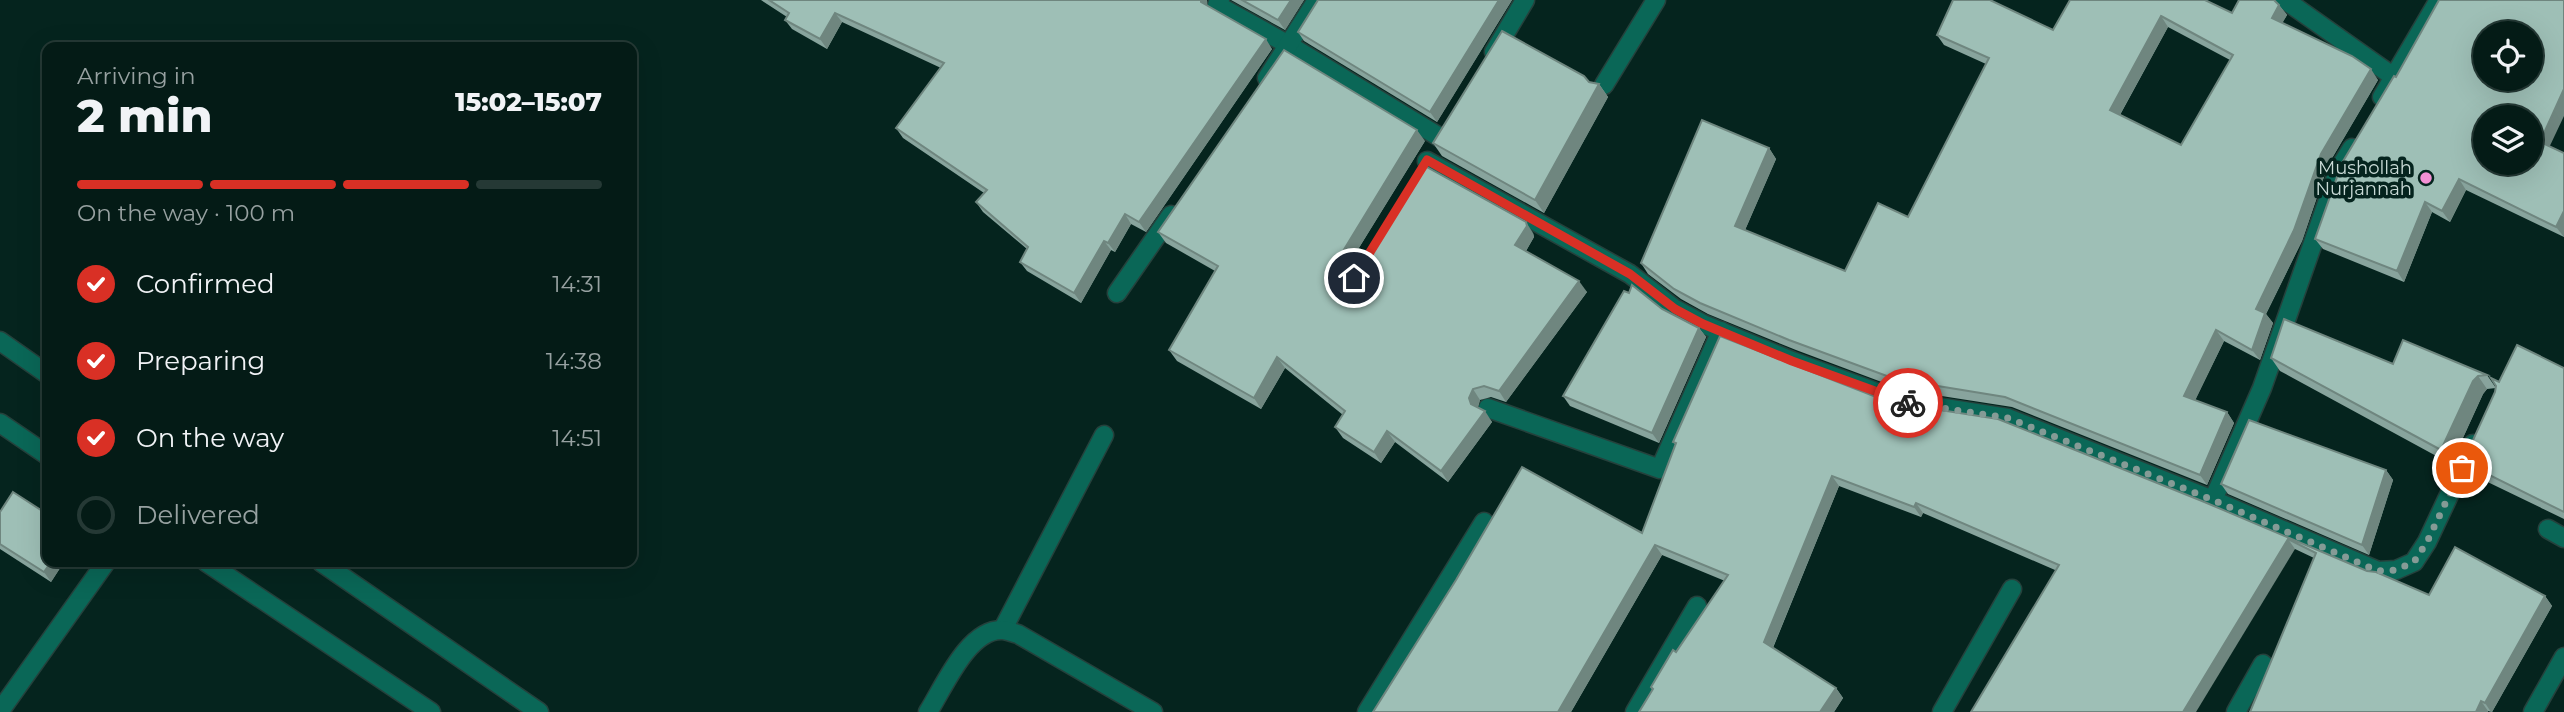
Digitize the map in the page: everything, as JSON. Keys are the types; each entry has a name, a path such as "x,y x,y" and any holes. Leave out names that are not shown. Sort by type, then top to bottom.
{"street":[{"path":"1220,0 1217,5 1445,132 1423,166 1630,274 1675,309 1721,331 1900,401 2008,418 2213,500 2378,571 2396,570 2414,562 2427,542 2482,422"},
{"path":"1257,92 1317,0"},
{"path":"1483,69 1525,0"},
{"path":"1604,85 1656,0"},
{"path":"2286,0 2394,77"},
{"path":"2373,112 2439,0"},
{"path":"2213,500 2262,388 2339,169 2360,135"},
{"path":"1117,293 1183,197"},
{"path":"1488,408 1660,469 1721,331"},
{"path":"0,341 42,370"},
{"path":"0,423 42,452"},
{"path":"1003,629 1104,435"},
{"path":"1367,712 1484,522"},
{"path":"2548,528 2564,538"},
{"path":"0,711 102,567"},
{"path":"214,567 431,712"},
{"path":"328,567 539,712"},
{"path":"1942,712 2012,589"},
{"path":"1635,712 1697,607"},
{"path":"928,712 971,643 986,633 1003,629 1018,634 1153,712"},
{"path":"2533,712 2564,657"},
{"path":"2236,712 2263,664"}],"building":[{"path":"769,0 1201,0 1266,39 1139,222 1125,214 1108,243 1104,241 1074,293 1020,262 1028,247 976,202 987,190 896,128 944,63 835,13 820,39 785,20 789,13"},
{"path":"1242,0 1291,0 1278,20"},
{"path":"1318,0 1499,0 1430,112 1298,32"},
{"path":"1953,0 1990,0 2053,30 2070,0 2205,0 2232,13 2239,0 2274,0 2279,5 2272,18 2352,56 2371,69 2321,154 2294,230 2256,309 2265,313 2252,350 2216,330 2184,396 2227,412 2200,475 2005,397 1895,379 1789,340 1700,303 1674,289 1641,263 1702,120 1769,148 1735,226 1845,271 1878,203 1908,217 1989,58 1937,35","holes":["2161,16 2233,55 2181,145 2110,110"]},
{"path":"2439,0 2564,0 2564,89 2543,135 2543,105 2473,105 2473,175 2543,175 2543,143 2564,153 2564,211 2556,227 2459,179 2442,211 2425,202 2397,271 2315,239 2342,163 2394,76 2396,77"},
{"path":"1502,31 1584,76 1589,82 1599,84 1535,200 1433,143"},
{"path":"1284,50 1417,130 1337,261 1335,267 1340,276 1347,278 1356,273 1423,165 1526,222 1527,226 1515,245 1579,281 1499,391 1484,386 1473,389 1469,398 1471,404 1485,411 1441,471 1387,431 1374,452 1335,427 1345,411 1277,357 1254,398 1169,350 1218,266 1158,232"},
{"path":"1632,285 1662,309 1699,328 1652,433 1563,396 1624,291 1629,293"},
{"path":"2284,319 2393,364 2403,340 2487,375 2478,376 2473,381 2441,450 2271,358"},
{"path":"1720,336 1889,402 1998,419 2429,595 2455,547 2545,596 2485,703 2481,701 2476,712 2250,712 2316,553 2288,539 2183,712 1971,712 2059,565 1916,503 1914,507 1832,476 1764,642 1836,688 1820,712 1639,712 1673,650 1676,652 1728,575 1655,545 1558,712 1373,712 1456,580 1522,467 1642,533 1676,443 1673,442"},
{"path":"2517,345 2564,368 2564,512 2463,462 2495,392 2496,386 2491,378 2499,382"},
{"path":"2249,420 2386,470 2362,545 2221,484"},
{"path":"13,492 42,511 42,567 48,567 44,572 0,544 0,512"}],"way so far":[{"path":"1908,403 2008,418 2213,500 2378,571 2396,570 2414,562 2427,542 2462,468"}],"place":[{"name":"Mushollah Nurjannah","path":"2426,178"}],"route":[{"path":"1354,278 1427,160 1630,274 1675,309 1703,324 1792,361 1908,403"}]}
